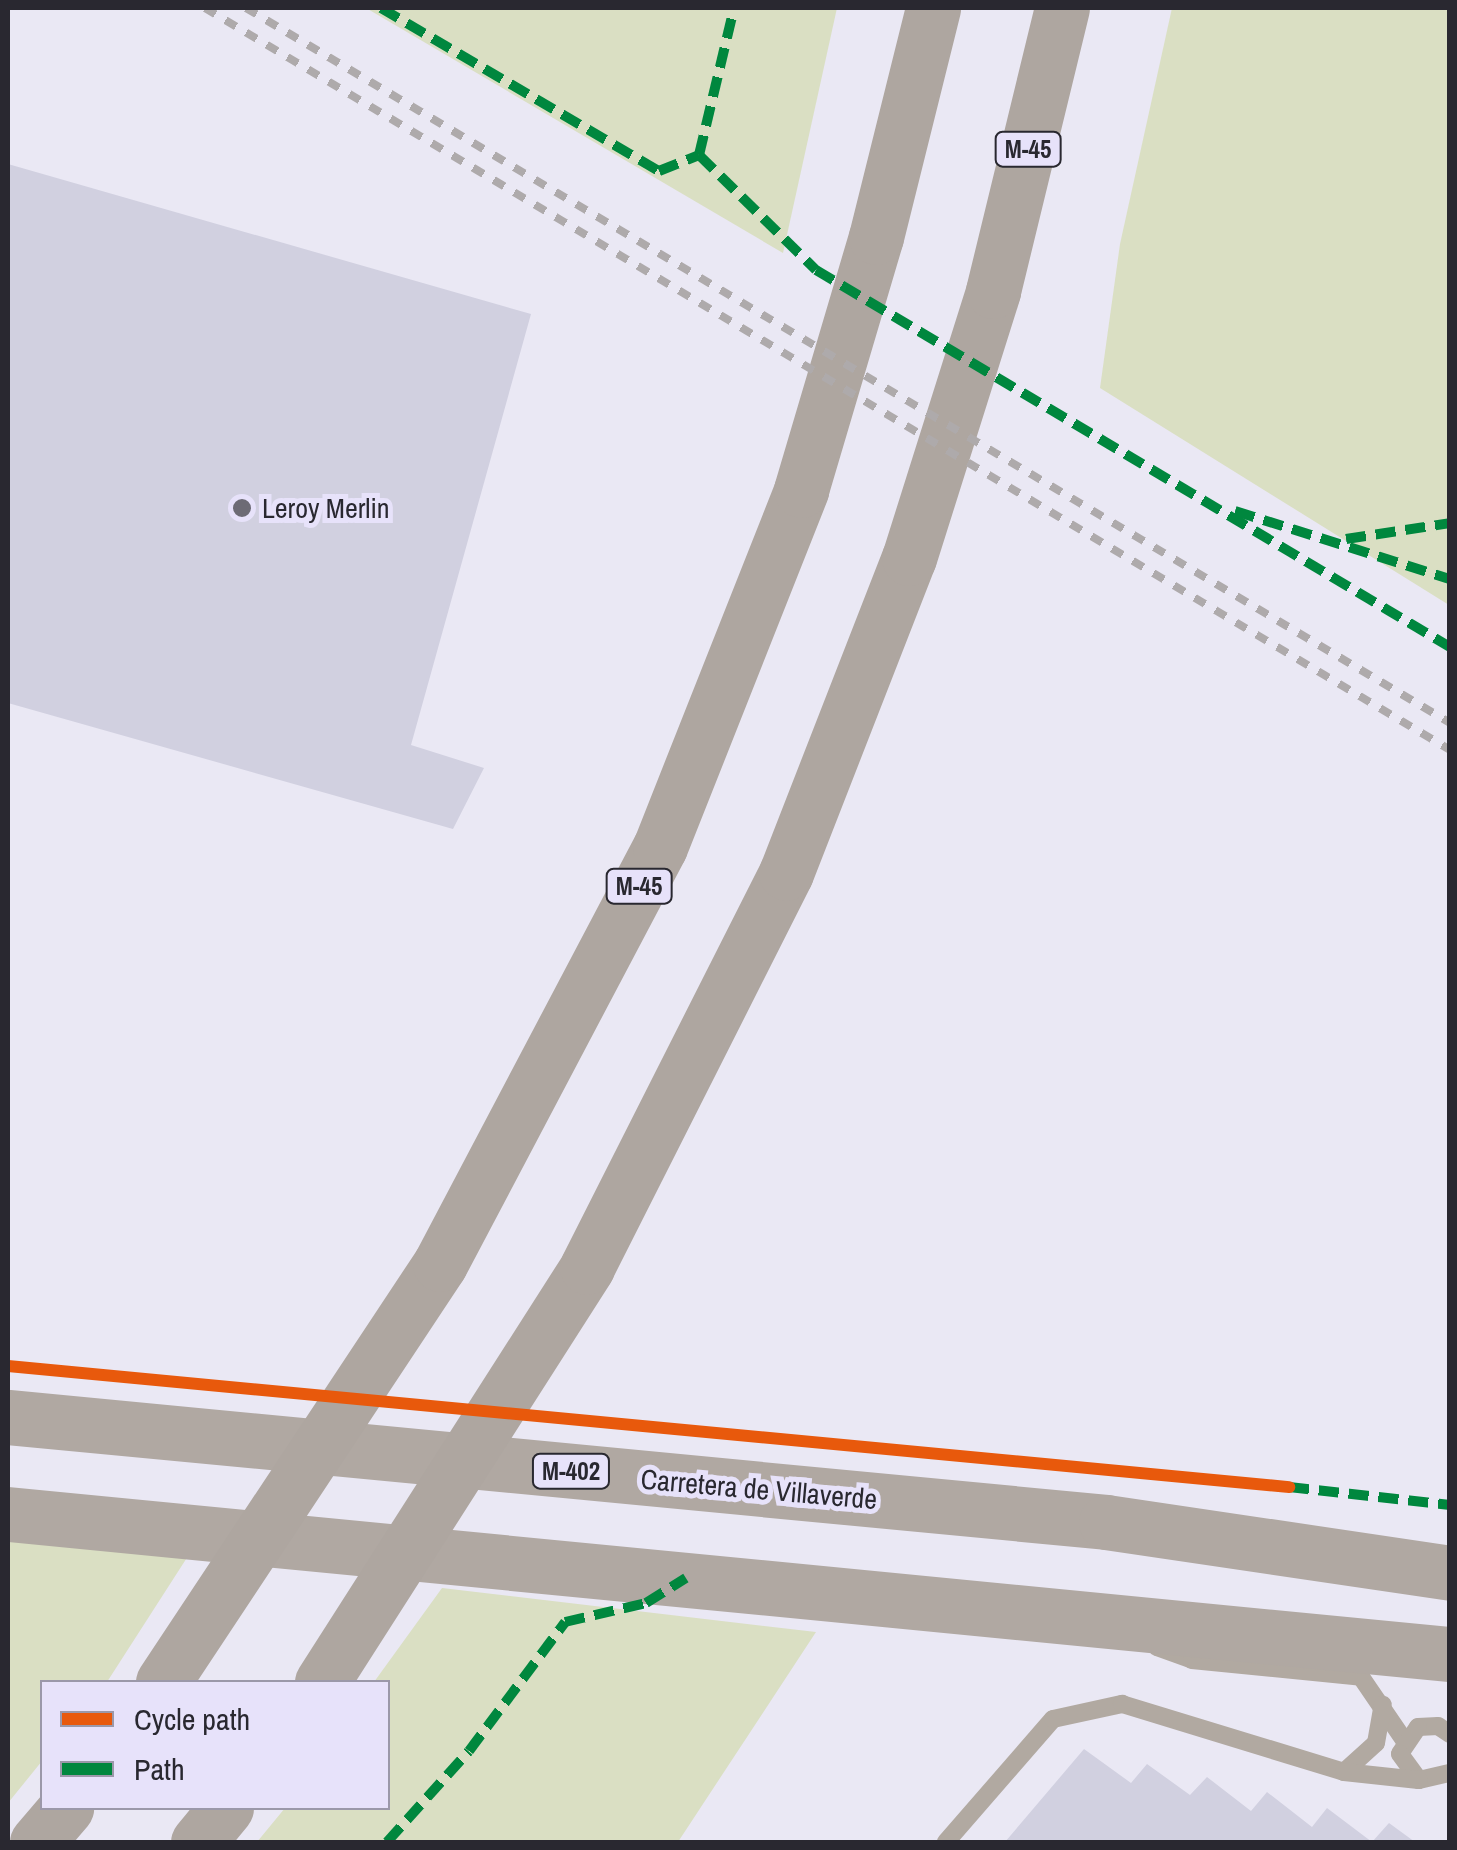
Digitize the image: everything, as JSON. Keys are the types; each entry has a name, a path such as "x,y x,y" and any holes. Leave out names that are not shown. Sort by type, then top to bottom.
{"highway":[{"name":"M-45","path":"163,1680 440,1264 660,847 802,490 876,237 933,8"},
{"name":"M-45","path":"323,1680 586,1268 786,874 910,558 993,291 1062,8"},
{"name":"Carretera de Villaverde","path":"17,1417 1106,1522 1450,1573"},
{"path":"8,1514 1450,1654"},
{"path":"1106,1522 1256,1526 1450,1544"},
{"path":"37,1842 64,1810"},
{"path":"198,1842 224,1810"}],"lane":[{"path":"1082,1618 1192,1660 1361,1677 1404,1740 1402,1764 1424,1782"},
{"path":"946,1842 1053,1719 1122,1704 1344,1772 1450,1788"},
{"path":"1344,1772 1376,1743 1383,1705"},
{"path":"1404,1740 1428,1725 1450,1734"},
{"path":"1424,1782 1450,1773"}],"green space":[{"path":"366,8 837,8 783,253"},
{"path":"1172,8 1449,8 1449,605 1100,388 1120,244"},
{"path":"8,1537 190,1553 108,1680 40,1680 40,1763 8,1803"},
{"path":"442,1588 816,1632 678,1842 257,1842 283,1810 390,1810 390,1680 375,1680"}],"building":[{"name":"Leroy Merlin","path":"8,164 531,314 411,745 484,768 453,829 8,703"},
{"path":"1084,1749 1131,1783 1147,1764 1190,1795 1207,1777 1251,1811 1267,1792 1312,1827 1327,1808 1372,1842 1005,1842"},
{"path":"1389,1823 1415,1842 1372,1842"}],"railway":[{"path":"205,8 1450,750"},
{"path":"246,8 1450,723"}],"marked path":[{"path":"381,8 659,171 699,155 816,270 1450,647"},
{"path":"699,155 734,8"},
{"path":"1235,511 1450,579"},
{"path":"1346,539 1450,523"},
{"path":"1289,1487 1450,1505"},
{"path":"387,1842 469,1751 565,1622 646,1603 686,1578"}],"cycle path":[{"path":"8,1366 1289,1487"}],"place":[{"name":"Leroy Merlin","path":"242,508"}]}
